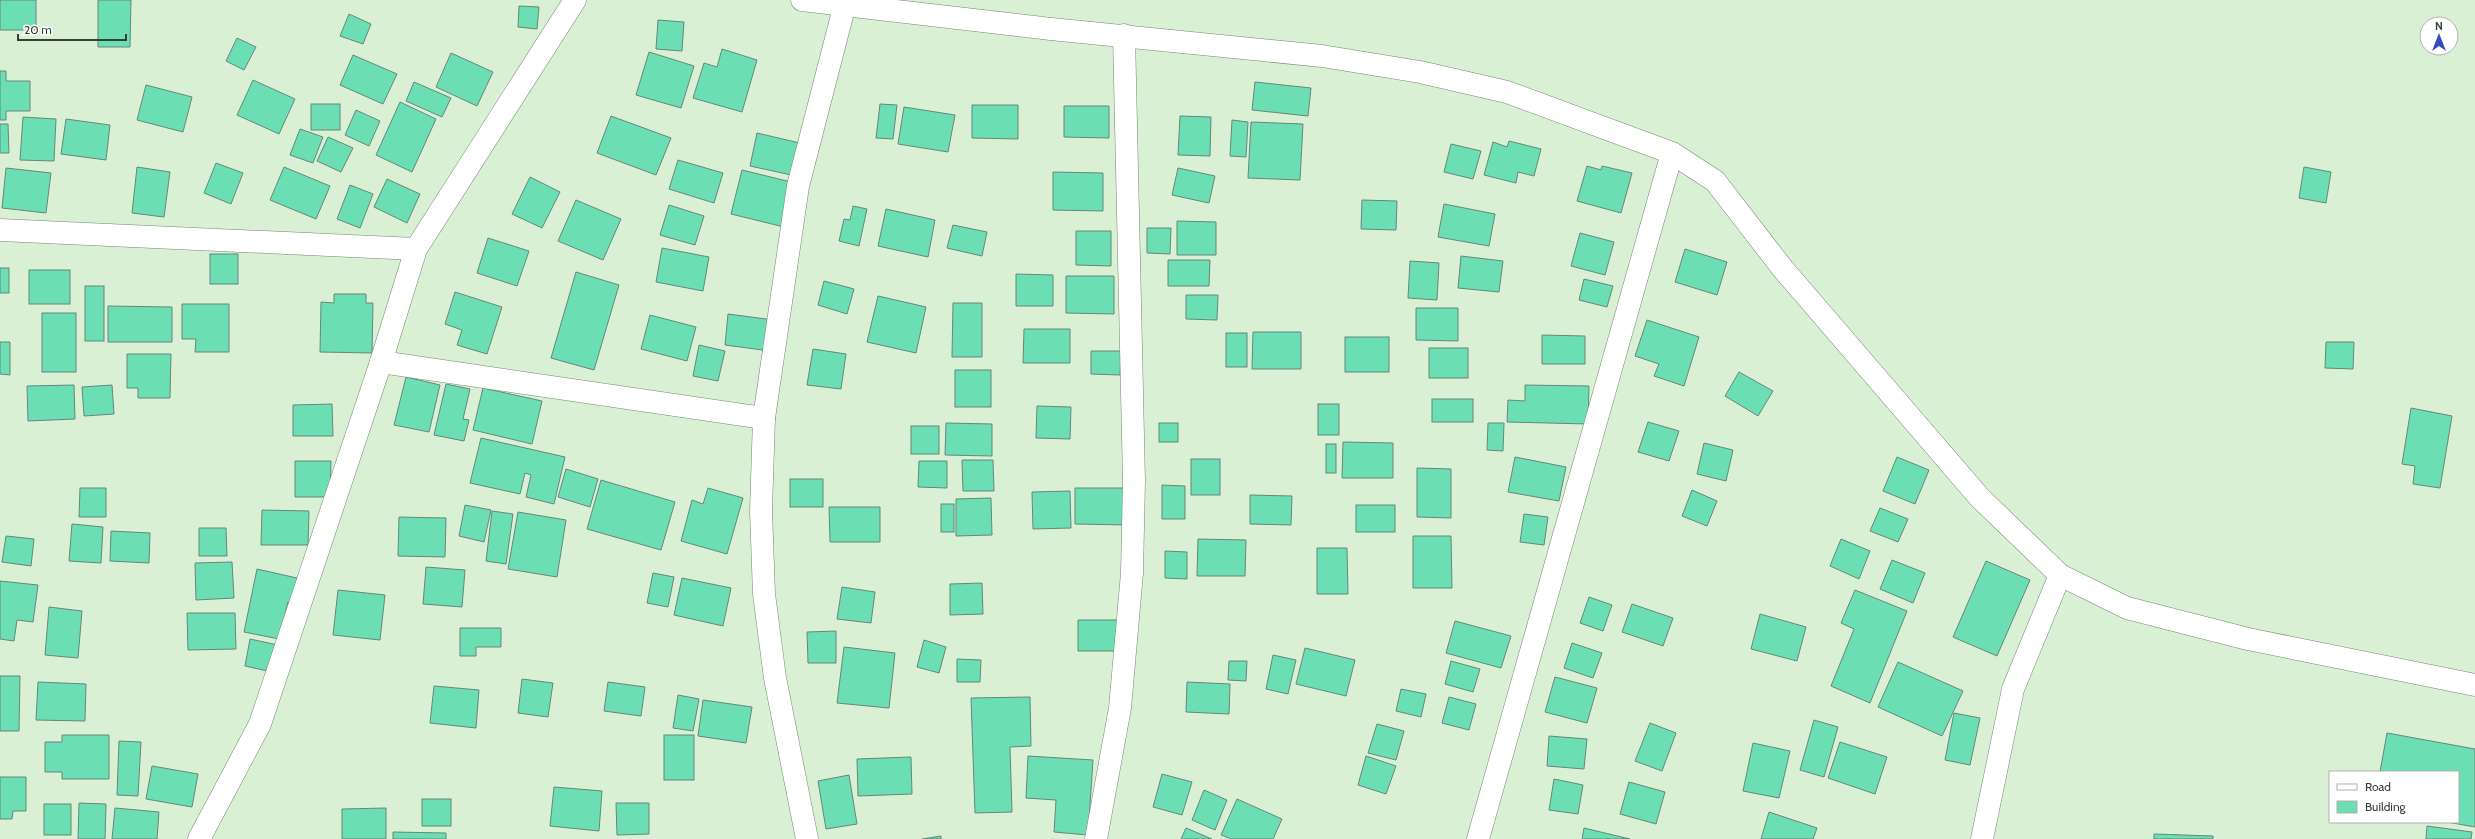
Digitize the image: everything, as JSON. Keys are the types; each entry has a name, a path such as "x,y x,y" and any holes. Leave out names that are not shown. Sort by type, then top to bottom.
{"street":[{"path":"199,839 260,724 381,362 416,249 575,0"},
{"path":"802,0 1051,29 1124,35 1322,56 1420,72 1507,92 1672,152 1715,181 1783,269 1975,493 2060,575 2127,608 2248,639 2475,685"},
{"path":"807,839 775,678 764,594 761,511 764,418 798,186 845,4"},
{"path":"1096,839 1120,708 1132,573 1134,481 1124,35"},
{"path":"1478,839 1672,152"},
{"path":"0,230 416,249"},
{"path":"381,362 764,418"},
{"path":"1982,839 2013,689 2060,575"}],"building":[{"path":"0,0 36,0 36,30 0,30"},
{"path":"98,0 131,0 130,47 98,47"},
{"path":"519,6 539,7 537,29 518,27"},
{"path":"349,14 371,24 363,44 340,36"},
{"path":"658,20 684,22 682,51 656,49"},
{"path":"237,38 256,47 244,70 226,61"},
{"path":"722,49 757,60 742,112 693,98 704,63 717,67"},
{"path":"649,52 694,66 681,108 636,95"},
{"path":"451,53 493,72 477,106 436,87"},
{"path":"353,55 397,74 383,104 340,85"},
{"path":"0,71 6,71 6,81 30,81 30,111 6,111 6,120 0,120"},
{"path":"253,80 295,99 279,134 237,115"},
{"path":"414,82 451,98 442,117 406,101"},
{"path":"1255,82 1311,88 1308,116 1252,110"},
{"path":"146,85 192,97 183,132 137,120"},
{"path":"400,102 436,119 412,172 376,155"},
{"path":"311,104 340,104 340,130 311,130"},
{"path":"880,104 897,105 893,139 876,138"},
{"path":"972,105 1018,105 1018,139 972,138"},
{"path":"1064,106 1109,106 1109,138 1064,137"},
{"path":"904,107 955,115 948,152 898,144"},
{"path":"356,110 380,121 369,146 345,135"},
{"path":"611,116 671,138 656,175 597,153"},
{"path":"1180,116 1211,117 1210,156 1178,155"},
{"path":"23,117 56,119 54,161 20,160"},
{"path":"66,119 110,125 106,160 61,154"},
{"path":"1232,120 1248,122 1246,157 1230,156"},
{"path":"1251,122 1303,124 1300,180 1248,178"},
{"path":"0,124 8,124 9,153 0,153"},
{"path":"300,129 323,137 313,163 290,155"},
{"path":"757,133 804,144 796,176 750,166"},
{"path":"328,137 353,148 341,172 317,161"},
{"path":"1509,141 1541,149 1534,176 1518,172 1516,183 1484,175 1493,142 1507,147"},
{"path":"1451,144 1481,151 1473,179 1444,172"},
{"path":"678,160 723,173 714,203 669,189"},
{"path":"216,163 243,173 231,204 204,193"},
{"path":"1587,166 1601,170 1602,166 1632,173 1621,213 1577,201"},
{"path":"137,167 170,172 164,217 132,213"},
{"path":"284,167 330,186 316,219 270,200"},
{"path":"2304,167 2331,172 2326,203 2299,198"},
{"path":"6,168 51,173 46,213 2,208"},
{"path":"1178,168 1215,176 1209,203 1172,195"},
{"path":"742,170 795,183 784,227 731,214"},
{"path":"1053,172 1103,173 1103,211 1053,210"},
{"path":"530,177 560,192 542,228 512,214"},
{"path":"387,179 420,194 407,223 374,207"},
{"path":"350,185 373,194 360,228 337,219"},
{"path":"576,200 621,219 603,260 558,241"},
{"path":"1362,200 1397,201 1396,230 1361,229"},
{"path":"1444,204 1495,214 1489,246 1438,237"},
{"path":"669,205 704,216 695,245 660,235"},
{"path":"853,206 867,209 859,246 839,241 844,219 850,220"},
{"path":"886,209 935,220 928,257 878,246"},
{"path":"1177,221 1216,222 1216,255 1177,255"},
{"path":"953,225 987,232 982,256 947,248"},
{"path":"1147,228 1171,228 1170,254 1147,253"},
{"path":"1076,231 1111,231 1111,266 1076,265"},
{"path":"1580,233 1614,242 1605,275 1571,266"},
{"path":"488,238 529,251 517,286 477,273"},
{"path":"662,248 709,257 703,291 656,282"},
{"path":"1685,249 1727,262 1717,295 1675,282"},
{"path":"210,254 238,254 238,284 210,284"},
{"path":"1461,256 1503,261 1499,292 1458,288"},
{"path":"1168,260 1210,260 1209,286 1168,286"},
{"path":"1410,261 1439,263 1437,300 1408,298"},
{"path":"0,268 9,268 9,293 0,293"},
{"path":"29,270 70,270 70,304 29,304"},
{"path":"576,272 619,285 594,370 551,358"},
{"path":"1016,274 1053,275 1053,306 1016,306"},
{"path":"1066,276 1114,276 1114,314 1066,313"},
{"path":"1584,279 1613,286 1607,307 1579,300"},
{"path":"824,281 854,289 847,314 818,305"},
{"path":"85,286 104,286 104,341 85,341"},
{"path":"455,292 502,307 487,354 457,345 462,330 445,324"},
{"path":"334,294 366,294 366,303 373,303 372,353 320,352 321,302 334,303"},
{"path":"1186,295 1218,295 1217,320 1186,319"},
{"path":"878,296 926,307 916,353 867,342"},
{"path":"953,303 982,303 982,357 952,357"},
{"path":"182,304 229,304 229,352 195,352 196,339 182,339"},
{"path":"108,306 172,307 172,342 108,342"},
{"path":"1416,308 1458,308 1458,341 1416,340"},
{"path":"42,313 76,313 76,372 42,372"},
{"path":"728,314 774,320 770,351 725,345"},
{"path":"650,315 696,327 687,361 641,349"},
{"path":"1647,320 1699,337 1684,386 1654,376 1659,364 1635,356"},
{"path":"1024,329 1070,329 1070,363 1023,363"},
{"path":"1253,332 1301,332 1301,369 1252,369"},
{"path":"1226,333 1247,333 1247,367 1226,367"},
{"path":"1542,335 1585,336 1585,364 1542,364"},
{"path":"1345,337 1389,337 1389,372 1345,372"},
{"path":"0,342 10,342 10,375 0,374"},
{"path":"2326,342 2354,342 2353,369 2325,368"},
{"path":"699,345 725,351 718,381 693,376"},
{"path":"1429,348 1468,348 1468,378 1429,378"},
{"path":"813,349 846,354 841,389 807,385"},
{"path":"1091,351 1121,351 1120,375 1091,374"},
{"path":"127,354 171,354 170,398 138,398 138,388 127,388"},
{"path":"955,370 991,370 991,407 955,407"},
{"path":"1739,372 1773,391 1758,416 1725,396"},
{"path":"406,377 440,385 429,432 394,425"},
{"path":"446,384 470,389 463,419 469,420 464,441 434,435"},
{"path":"74,385 75,419 28,421 27,386"},
{"path":"112,385 114,414 84,416 82,387"},
{"path":"1525,385 1589,386 1588,424 1507,422 1508,400 1525,401"},
{"path":"483,388 542,401 532,444 473,430"},
{"path":"1432,399 1473,399 1473,422 1432,422"},
{"path":"332,404 333,436 293,436 293,405"},
{"path":"1318,404 1339,404 1339,435 1318,435"},
{"path":"1037,406 1071,407 1070,439 1036,438"},
{"path":"2411,408 2452,416 2440,488 2413,484 2415,466 2402,464"},
{"path":"1648,422 1679,431 1669,461 1638,452"},
{"path":"946,423 992,424 992,456 945,455"},
{"path":"1159,423 1178,423 1178,442 1159,442"},
{"path":"1488,423 1504,423 1503,451 1487,450"},
{"path":"911,426 939,426 939,454 911,454"},
{"path":"481,438 565,457 554,504 526,497 531,475 525,473 520,494 470,483"},
{"path":"1343,442 1393,443 1393,478 1342,478"},
{"path":"1704,443 1733,450 1726,481 1697,474"},
{"path":"1326,444 1336,444 1336,473 1326,473"},
{"path":"1515,457 1566,467 1559,501 1508,492"},
{"path":"1897,457 1929,470 1915,504 1883,491"},
{"path":"1191,459 1220,459 1220,495 1191,495"},
{"path":"962,460 993,460 994,491 963,491"},
{"path":"295,461 331,461 330,497 295,497"},
{"path":"919,461 947,461 947,488 918,487"},
{"path":"1417,468 1451,469 1451,518 1417,517"},
{"path":"566,469 598,479 590,507 558,497"},
{"path":"790,479 823,479 823,507 790,507"},
{"path":"601,480 675,502 661,550 587,529"},
{"path":"1162,485 1185,486 1185,519 1162,519"},
{"path":"80,488 106,488 106,517 79,517"},
{"path":"708,488 743,498 727,554 681,541 692,500 703,504"},
{"path":"1075,488 1127,488 1127,525 1075,524"},
{"path":"1692,490 1717,501 1707,526 1682,516"},
{"path":"1070,491 1071,528 1033,529 1032,492"},
{"path":"1250,495 1292,496 1291,525 1250,524"},
{"path":"991,498 992,535 956,536 956,499"},
{"path":"941,504 954,504 954,532 941,532"},
{"path":"465,505 491,510 484,542 459,536"},
{"path":"1356,505 1395,505 1395,532 1356,532"},
{"path":"829,507 880,507 880,542 830,542"},
{"path":"1880,508 1908,519 1898,542 1870,531"},
{"path":"262,510 309,511 308,545 261,545"},
{"path":"492,511 513,514 506,564 486,561"},
{"path":"518,512 566,520 557,577 508,569"},
{"path":"1524,514 1548,517 1544,545 1520,542"},
{"path":"399,517 446,518 445,557 398,556"},
{"path":"72,524 103,527 101,563 69,561"},
{"path":"199,528 226,528 227,556 199,556"},
{"path":"111,531 150,533 149,563 110,561"},
{"path":"6,536 34,539 31,566 2,562"},
{"path":"1413,536 1451,536 1452,588 1413,588"},
{"path":"1198,539 1246,540 1245,576 1197,576"},
{"path":"1841,539 1870,551 1859,579 1830,566"},
{"path":"1317,548 1347,548 1348,594 1317,594"},
{"path":"1165,551 1187,552 1187,579 1165,578"},
{"path":"1892,560 1925,573 1913,603 1880,589"},
{"path":"1986,561 2030,580 1997,656 1953,637"},
{"path":"232,562 234,598 196,600 195,563"},
{"path":"426,567 465,570 462,607 423,604"},
{"path":"257,569 297,578 292,603 288,602 279,639 244,632"},
{"path":"653,573 674,577 668,607 647,603"},
{"path":"682,578 731,588 723,626 674,615"},
{"path":"0,581 38,585 33,622 17,620 14,641 0,639"},
{"path":"982,583 983,614 950,615 950,584"},
{"path":"842,587 875,592 871,623 837,619"},
{"path":"338,590 385,595 380,640 333,635"},
{"path":"1855,590 1907,611 1870,703 1831,686 1854,629 1841,623"},
{"path":"1589,597 1612,605 1603,631 1580,623"},
{"path":"1632,604 1673,618 1663,646 1622,632"},
{"path":"49,607 82,611 78,658 45,655"},
{"path":"187,613 235,613 236,649 188,650"},
{"path":"1760,614 1806,627 1797,661 1751,649"},
{"path":"1078,620 1122,620 1121,651 1078,651"},
{"path":"1455,621 1511,636 1501,668 1446,653"},
{"path":"460,628 501,628 501,647 476,647 476,656 460,656"},
{"path":"836,631 836,663 808,663 807,632"},
{"path":"250,639 278,645 272,672 245,666"},
{"path":"924,640 946,647 939,673 917,667"},
{"path":"1572,643 1602,653 1593,678 1564,668"},
{"path":"844,647 895,653 889,708 837,703"},
{"path":"1305,648 1355,660 1346,696 1296,684"},
{"path":"1273,655 1296,660 1288,694 1266,689"},
{"path":"957,659 981,660 980,682 957,682"},
{"path":"1229,661 1247,661 1246,681 1228,680"},
{"path":"1451,661 1480,669 1473,692 1445,684"},
{"path":"1898,662 1963,691 1942,736 1878,707"},
{"path":"0,676 20,676 19,731 0,731"},
{"path":"1555,677 1597,688 1587,723 1545,712"},
{"path":"522,679 553,683 548,717 518,713"},
{"path":"38,682 86,684 85,721 36,720"},
{"path":"608,682 645,687 641,716 604,711"},
{"path":"1187,682 1230,684 1229,714 1186,712"},
{"path":"434,686 479,690 476,728 430,723"},
{"path":"1401,689 1426,694 1421,717 1396,711"},
{"path":"678,695 699,699 693,731 673,728"},
{"path":"1030,697 1031,746 1010,747 1012,812 975,813 971,698"},
{"path":"1449,697 1476,704 1469,730 1442,723"},
{"path":"703,700 752,707 746,743 698,736"},
{"path":"1954,713 1980,718 1970,765 1945,760"},
{"path":"1814,720 1838,727 1824,777 1800,770"},
{"path":"1650,723 1676,733 1662,771 1635,761"},
{"path":"1377,724 1404,731 1396,760 1368,753"},
{"path":"2387,733 2475,749 2475,827 2453,823 2459,823 2459,771 2380,771"},
{"path":"62,735 109,735 109,779 62,779 62,772 45,772 45,742 62,742"},
{"path":"664,735 694,735 694,780 664,780"},
{"path":"1549,736 1587,739 1584,769 1547,766"},
{"path":"119,741 141,742 138,796 117,795"},
{"path":"1840,742 1887,757 1875,794 1828,778"},
{"path":"1753,743 1790,751 1779,798 1743,791"},
{"path":"1028,756 1093,760 1088,835 1054,832 1056,800 1026,798"},
{"path":"1366,756 1396,766 1386,794 1358,785"},
{"path":"911,757 912,794 858,796 857,759"},
{"path":"152,766 198,774 192,807 146,799"},
{"path":"1162,774 1192,782 1182,815 1153,807"},
{"path":"849,775 857,824 826,829 818,781"},
{"path":"0,777 26,777 26,811 13,811 12,819 0,819"},
{"path":"1554,779 1583,785 1578,814 1549,810"},
{"path":"1629,782 1665,792 1656,824 1620,814"},
{"path":"554,787 602,791 599,831 550,826"},
{"path":"1204,790 1227,800 1215,830 1192,820"},
{"path":"422,799 451,799 451,826 422,826"},
{"path":"1237,799 1282,819 1273,839 1231,839 1221,835"},
{"path":"79,803 106,804 105,839 78,839"},
{"path":"616,803 649,803 649,834 617,835"},
{"path":"44,804 71,804 71,835 44,835"},
{"path":"115,808 159,812 157,839 112,839"},
{"path":"386,808 386,839 342,839 342,809"},
{"path":"1769,812 1817,828 1813,839 1761,839"},
{"path":"2427,826 2472,832 2471,839 2426,839"},
{"path":"1186,828 1212,839 1181,839"},
{"path":"1584,828 1630,839 1582,839"},
{"path":"393,832 446,833 446,839 393,839"},
{"path":"2154,834 2213,836 2213,839 2154,839"},
{"path":"941,836 941,839 922,839"}]}
